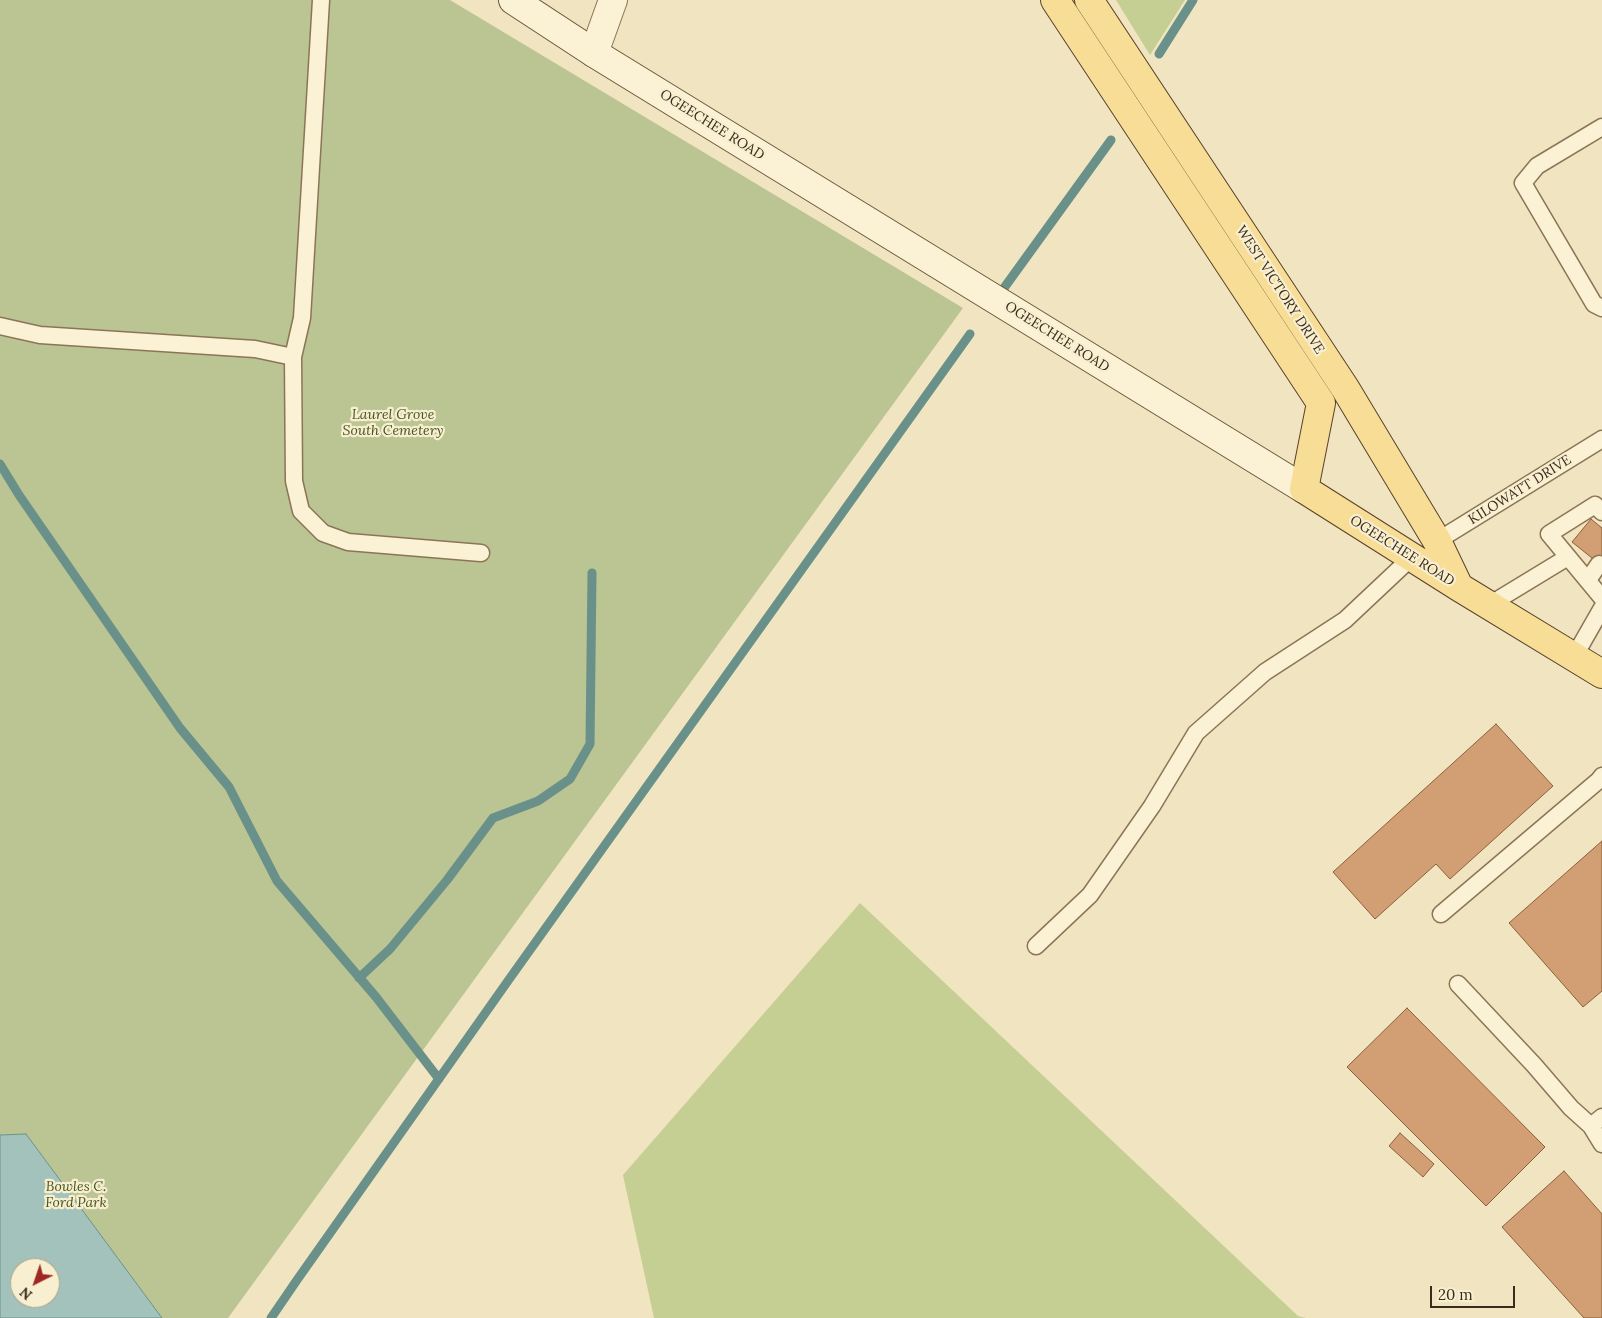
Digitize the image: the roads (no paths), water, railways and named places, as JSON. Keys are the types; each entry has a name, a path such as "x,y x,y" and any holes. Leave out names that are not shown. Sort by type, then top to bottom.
{"main road":[{"name":"WEST VICTORY DRIVE","path":"1055,0 1321,403 1304,489"},
{"name":"WEST VICTORY DRIVE","path":"1088,0 1345,388 1437,541 1459,587"},
{"name":"OGEECHEE ROAD","path":"1304,489 1459,587 1602,674"}],"street":[{"name":"OGEECHEE ROAD","path":"513,0 594,53 1304,489"},
{"path":"594,53 613,0"}],"lane":[{"path":"322,0 302,318 293,357 294,481 301,511 322,533 348,542 481,553"},
{"path":"1602,127 1538,166 1523,183 1594,304 1602,308"},
{"path":"0,326 40,335 255,349 293,357"},
{"name":"KILOWATT DRIVE","path":"1437,541 1602,439"},
{"path":"1602,512 1595,505 1549,534 1602,598"},
{"path":"1036,946 1090,895 1152,806 1196,733 1265,672 1345,620 1412,557"},
{"path":"1489,605 1568,557"},
{"path":"1588,580 1600,564"},
{"path":"1574,657 1602,608"},
{"path":"1441,914 1602,776"},
{"path":"1458,984 1534,1065 1570,1108 1597,1121 1602,1144"}],"water":[{"path":"26,1134 162,1318 0,1318 0,1135"}],"waterway":[{"path":"1159,54 1193,0"},
{"path":"1004,288 1111,140"},
{"path":"271,1318 510,978 970,334"},
{"path":"0,464 19,495 180,728 229,787 277,881 376,997 439,1079"},
{"path":"359,978 390,949 447,880 493,818 538,801 570,779 590,744 592,573"}],"park label":[{"name":"Laurel Grove South Cemetery","path":"393,424"},
{"name":"Bowles C. Ford Park","path":"76,1196"}]}
